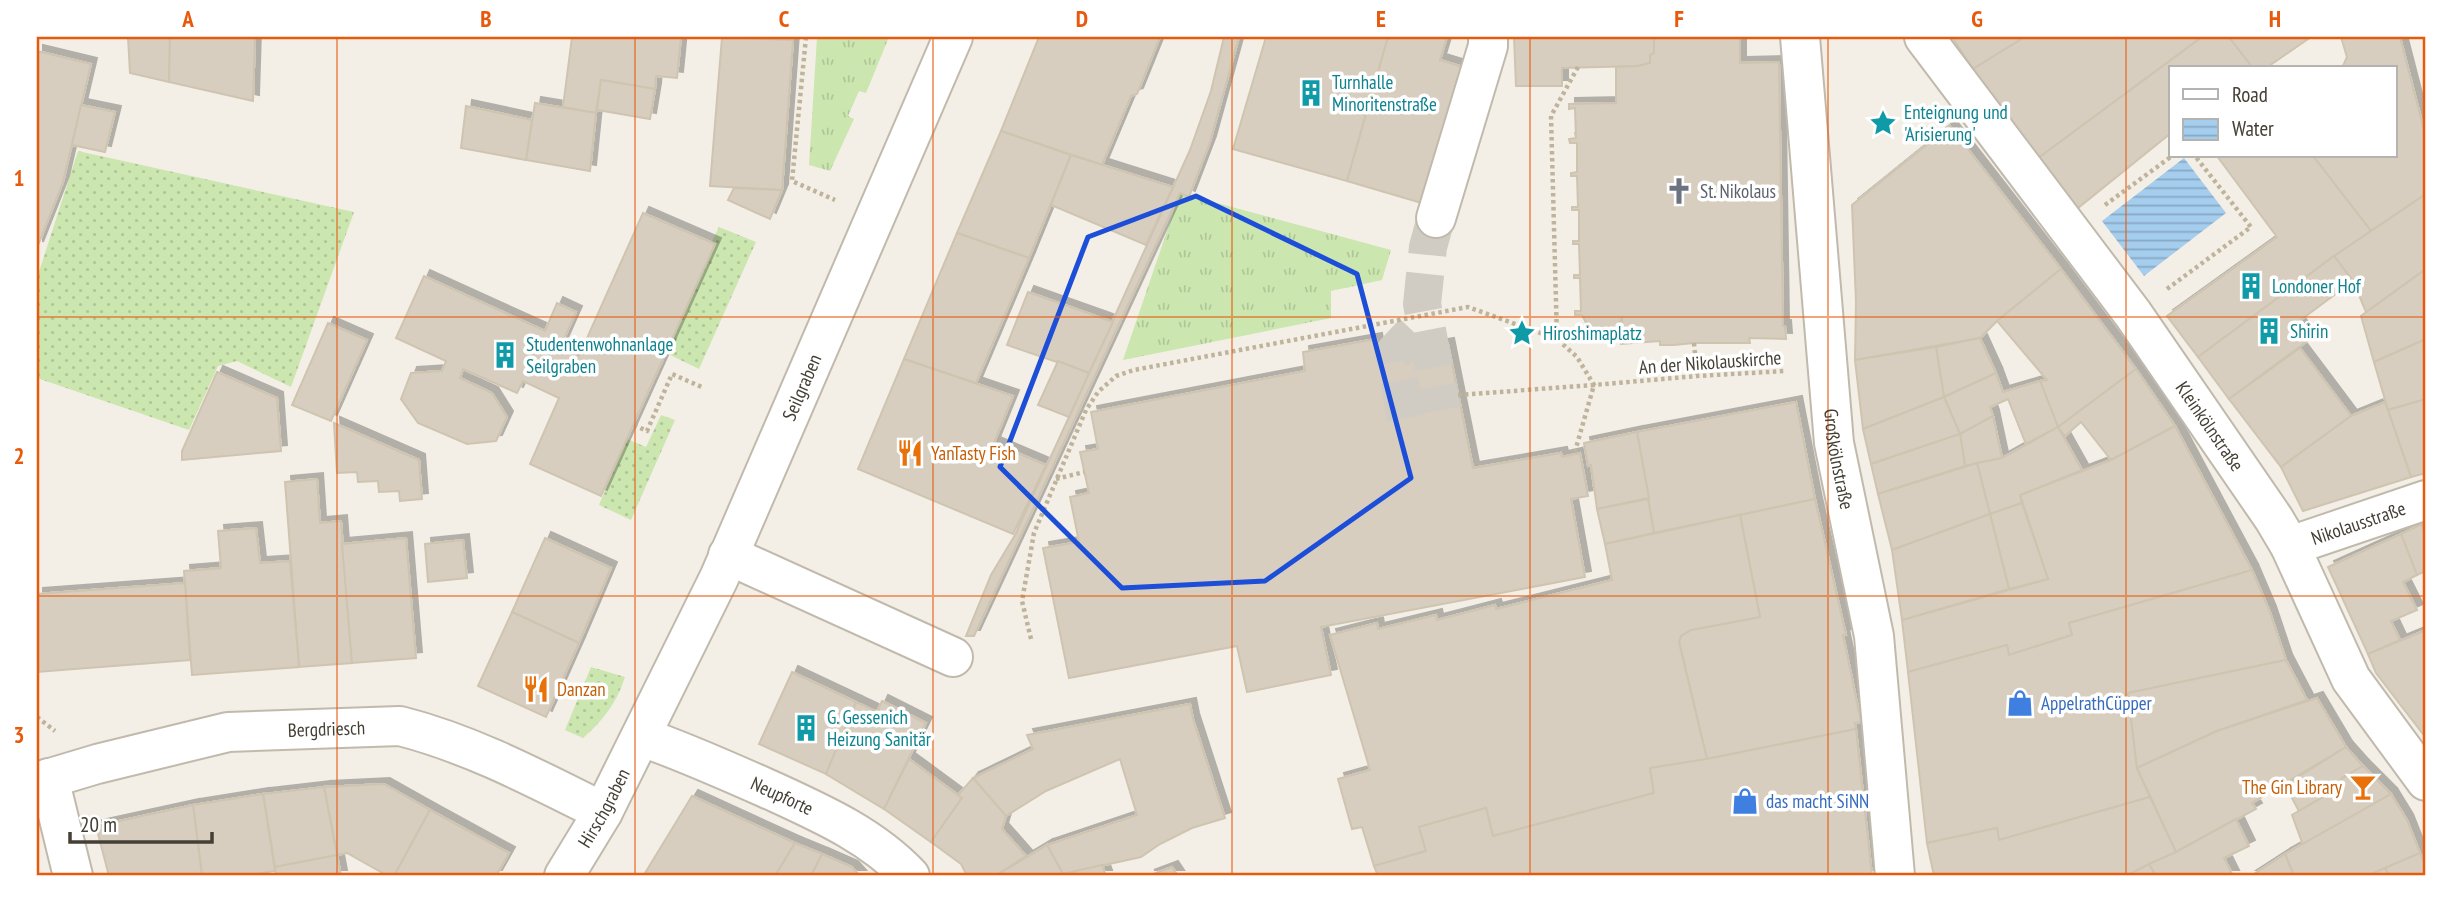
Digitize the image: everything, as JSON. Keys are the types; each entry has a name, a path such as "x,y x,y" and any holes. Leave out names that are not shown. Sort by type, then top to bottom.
{"street":[{"name":"Seilgraben","path":"642,737 728,555 953,37"},
{"path":"1436,218 1488,46 1488,37"},
{"name":"Großkölnstraße","path":"1800,37 1834,443 1874,636 1895,876"},
{"name":"Kleinkölnstraße","path":"1924,37 2133,314 2274,519 2290,546 2351,679 2426,781"},
{"name":"Nikolausstraße","path":"2290,546 2426,500"},
{"path":"728,555 953,657"},
{"name":"Bergdriesch","path":"43,780 228,732 400,726 426,733 498,761 603,813"},
{"name":"Hirschgraben","path":"564,876 603,813 642,737"},
{"name":"Neupforte","path":"642,737 700,758 830,817 868,840 910,876"},
{"path":"43,780 73,876"}],"path":[{"path":"806,37 793,181 874,217"},
{"path":"1557,339 1551,116 1578,67"},
{"path":"2069,232 2169,158"},
{"path":"2133,314 2251,227 2196,158"},
{"path":"1031,639 1023,601 1034,533 1086,410 1098,392 1116,376 1134,370 1468,307 1557,339 1577,357 1594,385 1574,455"},
{"path":"1694,343 1697,376"},
{"name":"An der Nikolauskirche","path":"1458,395 1697,376 1828,369"},
{"path":"634,425 647,431 672,374 704,387"},
{"path":"1055,480 1084,472"}],"highlighted area":[{"path":"1196,196 1357,274 1411,478 1265,581 1122,588 1000,467 1088,237"}],"green space":[{"path":"817,37 889,37 866,93 859,91 848,116 854,119 830,171 809,165"},
{"path":"78,151 354,212 291,387 237,361 218,366 189,430 37,378 37,278"},
{"path":"1180,193 1391,250 1382,280 1331,291 1331,318 1123,360"},
{"path":"719,227 756,242 699,369 666,353 715,245 711,243"},
{"path":"661,415 675,420 631,520 599,505 627,439 646,447"},
{"path":"591,667 625,677 608,711 583,738 565,730"}],"water":[{"path":"2184,158 2226,213 2144,276 2102,221"}],"building":[{"path":"128,37 170,37 169,82 130,73"},
{"path":"170,37 255,37 253,101 169,82"},
{"path":"572,37 681,37 677,78 656,76 655,89 601,80 596,113 563,107"},
{"path":"722,37 793,40 782,190 710,186"},
{"path":"1039,37 1160,37 1137,94 1131,96 1102,165 1001,131"},
{"path":"1224,37 1239,37 1210,142 1189,197 1180,193 974,636 966,636 991,575 1015,535 1190,150 1211,91"},
{"name":"Turnhalle Minoritenstraße","path":"1266,37 1388,37 1347,181 1233,149"},
{"path":"1388,37 1447,37 1440,60 1466,68 1425,204 1347,181"},
{"path":"1514,37 1654,37 1654,53 1650,55 1650,63 1638,66 1562,68 1562,86 1516,86"},
{"name":"St. Nikolaus","path":"1654,37 1740,37 1740,63 1779,62 1783,326 1786,339 1749,338 1750,343 1660,345 1660,341 1621,344 1622,318 1615,329 1618,336 1613,333 1595,333 1591,338 1588,337 1591,332 1582,315 1575,315 1575,311 1581,311 1580,278 1574,278 1574,275 1580,275 1579,244 1573,244 1573,241 1579,241 1579,210 1572,210 1572,207 1578,207 1577,176 1571,176 1571,173 1577,172 1577,143 1570,143 1569,139 1576,138 1575,108 1569,109 1569,104 1616,103 1616,67 1650,63 1650,55 1654,53"},
{"path":"1952,37 2025,37 1973,69"},
{"path":"2025,37 2202,37 2037,159 1973,69"},
{"path":"2202,37 2229,37 2251,66 2169,66 2169,135 2078,208 2037,159"},
{"path":"2229,37 2311,37 2269,66 2251,66"},
{"path":"2341,37 2400,37 2426,138 2426,194 2371,231 2315,158 2396,158 2396,66 2343,66 2347,57"},
{"path":"37,51 91,64 63,182 37,248"},
{"path":"601,80 655,89 650,119 597,110"},
{"path":"535,103 596,113 590,171 526,160"},
{"path":"81,105 115,112 105,152 72,145"},
{"path":"466,106 532,120 526,160 461,148"},
{"path":"1950,126 2061,269 1980,338 1855,360 1856,302 1852,205"},
{"path":"1001,131 1071,155 1029,258 957,233"},
{"path":"1071,155 1173,187 1146,245 1051,205"},
{"name":"Londoner Hof","path":"2218,158 2315,158 2371,231 2198,357 2167,316 2277,237"},
{"path":"734,188 782,190 770,219 728,200"},
{"path":"2426,194 2426,269 2366,312 2353,281 2334,256"},
{"name":"Studentenwohnanlage Seilgraben","path":"643,213 715,244 601,496 530,464 559,398 523,381 517,393 463,369 460,378 492,393 507,417 496,441 467,444 418,423 401,399 411,373 442,371 446,361 396,338 424,276 545,331 557,303 576,312 560,348 579,356"},
{"path":"957,233 1029,258 976,383 904,359"},
{"name":"Shirin","path":"2334,256 2353,281 2298,322 2310,339 2229,399 2198,357"},
{"path":"2061,269 2136,369 2058,427 2040,381 2047,380 1997,321"},
{"path":"2426,269 2426,339 2374,362 2361,316"},
{"path":"1028,292 1113,322 1089,373 1007,345"},
{"path":"328,323 367,340 331,421 292,405"},
{"path":"1980,338 1996,373 1944,397 1936,347"},
{"path":"1376,339 1379,356 1448,344 1473,468 1561,453 1562,457 1580,453 1588,496 1571,499 1585,577 1321,627 1331,675 1247,692 1237,646 1069,678 1043,548 1079,542 1070,497 1089,493 1080,452 1098,449 1091,412 1305,371 1303,352"},
{"path":"2426,339 2426,399 2388,410 2374,362"},
{"path":"1936,347 1944,397 1863,429 1855,360"},
{"path":"2300,348 2351,416 2281,467 2229,399"},
{"path":"904,359 1013,396 994,443 1046,465 1013,534 858,469"},
{"path":"1058,361 1089,373 1069,417 1038,405"},
{"path":"2136,369 2175,426 2111,460 2081,422 2065,436 2058,427"},
{"path":"217,372 277,398 281,451 182,460 182,451"},
{"path":"1996,373 2003,392 2040,381 2058,427 2026,444 2008,399 1990,407 1993,416 1960,434 1944,397"},
{"path":"1944,397 1960,434 1871,464 1863,429"},
{"path":"2426,399 2426,473 2411,477 2388,410"},
{"path":"1796,402 1815,499 1654,533 1637,432"},
{"path":"2385,402 2411,477 2303,511 2281,467 2351,416"},
{"path":"1993,416 2002,458 1965,466 1960,434"},
{"path":"334,423 419,460 422,499 400,501 399,491 379,492 378,481 358,482 357,472 337,473"},
{"path":"2175,426 2252,570 2069,623 2072,635 2009,655 2007,645 1908,672 1902,620 2048,579 2020,495 2111,460"},
{"path":"2058,427 2082,470 2020,495 2022,503 1990,514 1977,463 2002,458"},
{"path":"1637,432 1649,498 1597,509 1591,465 1588,466 1584,443"},
{"path":"1960,434 1965,466 1878,494 1871,464"},
{"path":"1977,463 1990,514 1892,550 1878,494"},
{"path":"317,479 320,523 341,521 352,663 299,667 285,482"},
{"path":"1648,499 1654,533 1605,544 1597,509"},
{"path":"1815,499 1846,635 1843,635 1861,722 1855,723 1856,729 1707,759 1679,642 1681,636 1691,630 1760,617 1740,515"},
{"path":"2022,503 2048,579 2009,589 1990,514"},
{"path":"1990,514 2009,589 1902,620 1892,550"},
{"path":"1740,515 1760,617 1691,630 1681,636 1679,642 1707,759 1650,768 1654,793 1493,836 1486,808 1419,827 1426,851 1374,866 1362,827 1352,829 1338,779 1370,770 1330,635 1377,623 1378,629 1436,615 1437,620 1495,605 1496,609 1612,580 1605,544"},
{"path":"2422,524 2426,541 2426,571 2417,575 2401,534"},
{"path":"256,528 260,563 290,561 299,667 192,675 184,571 221,568 218,531"},
{"path":"2401,534 2417,575 2403,582 2417,610 2391,621 2400,640 2368,654 2328,567"},
{"path":"406,538 416,658 352,663 342,544"},
{"path":"545,538 611,568 579,643 512,612"},
{"path":"463,540 467,578 428,582 425,544"},
{"name":"AppelrathCüpper","path":"2252,570 2286,660 2128,693 2137,768 2150,797 1999,840 1997,828 1927,843 1908,672 2007,645 2009,655 2072,635 2069,623"},
{"path":"185,583 190,660 37,672 37,594"},
{"path":"512,612 579,643 546,717 478,686"},
{"path":"2426,630 2426,738 2376,673 2368,654"},
{"path":"2286,660 2307,700 2217,731 2137,768 2128,693"},
{"name":"G. Gessenich Heizung Sanitär","path":"792,672 856,702 826,774 759,744"},
{"path":"2317,698 2346,747 2252,803 2256,809 2176,852 2137,768 2217,731"},
{"path":"882,701 926,723 884,809 826,774 856,702 877,712"},
{"path":"1190,704 1225,818 1192,828 1141,857 1063,874 1047,845 1137,815 1120,759 1046,791 1006,816 973,778 1033,749 1027,735"},
{"name":"das macht SiNN","path":"1856,729 1872,876 1378,876 1374,866 1426,851 1419,827 1486,808 1493,836 1654,793 1650,768"},
{"path":"2346,747 2363,766 2341,779 2344,785 2299,811 2285,785"},
{"path":"909,759 962,798 931,842 884,809"},
{"path":"2363,766 2391,794 2303,845 2292,815 2344,785 2341,779"},
{"path":"973,778 1006,816 1002,829 1026,856 995,876 967,876 961,864 931,842 962,798 958,795"},
{"path":"384,784 430,810 394,876 388,876 347,853 337,855 324,787"},
{"path":"324,787 337,855 275,867 263,794"},
{"path":"263,794 275,871 242,876 202,876 193,805"},
{"path":"2391,794 2407,820 2420,853 2367,876 2294,876 2285,854"},
{"path":"692,796 795,843 775,876 651,876 645,873"},
{"path":"2150,797 2176,852 2126,876 1934,876 1927,843 1997,828 1999,840"},
{"path":"193,805 202,876 109,876 96,826"},
{"path":"430,810 509,853 496,876 394,876"},
{"path":"2236,819 2249,846 2224,858 2233,876 2156,876 2149,864"},
{"path":"795,843 822,854 811,876 775,876"},
{"path":"1047,845 1063,874 995,876"},
{"path":"2420,853 2426,867 2426,876 2389,876 2385,868"},
{"path":"822,854 852,867 860,876 811,876"},
{"path":"2285,854 2294,876 2251,876"},
{"path":"337,855 341,876 276,876 275,867"},
{"path":"2149,864 2156,876 2126,876"},
{"path":"1102,865 1106,876 1059,876 1063,874"},
{"path":"1172,867 1178,876 1148,876"},
{"path":"2385,868 2389,876 2367,876"}],"tunnel":[{"path":"1436,218 1428,247 1422,304 1442,410"},
{"path":"1406,418 1394,353 1425,320"}],"place":[{"name":"Turnhalle Minoritenstraße","path":"1311,93"},
{"name":"Enteignung und 'Arisierung'","path":"1883,123"},
{"name":"St. Nikolaus","path":"1679,191"},
{"name":"Londoner Hof","path":"2251,286"},
{"name":"Shirin","path":"2269,331"},
{"name":"Hiroshimaplatz","path":"1522,333"},
{"name":"Studentenwohnanlage Seilgraben","path":"505,355"},
{"name":"YanTasty Fish","path":"910,453"},
{"name":"Danzan","path":"536,689"},
{"name":"AppelrathCüpper","path":"2020,703"},
{"name":"G. Gessenich Heizung Sanitär","path":"806,728"},
{"name":"The Gin Library","path":"2363,787"},
{"name":"das macht SiNN","path":"1745,801"}]}
